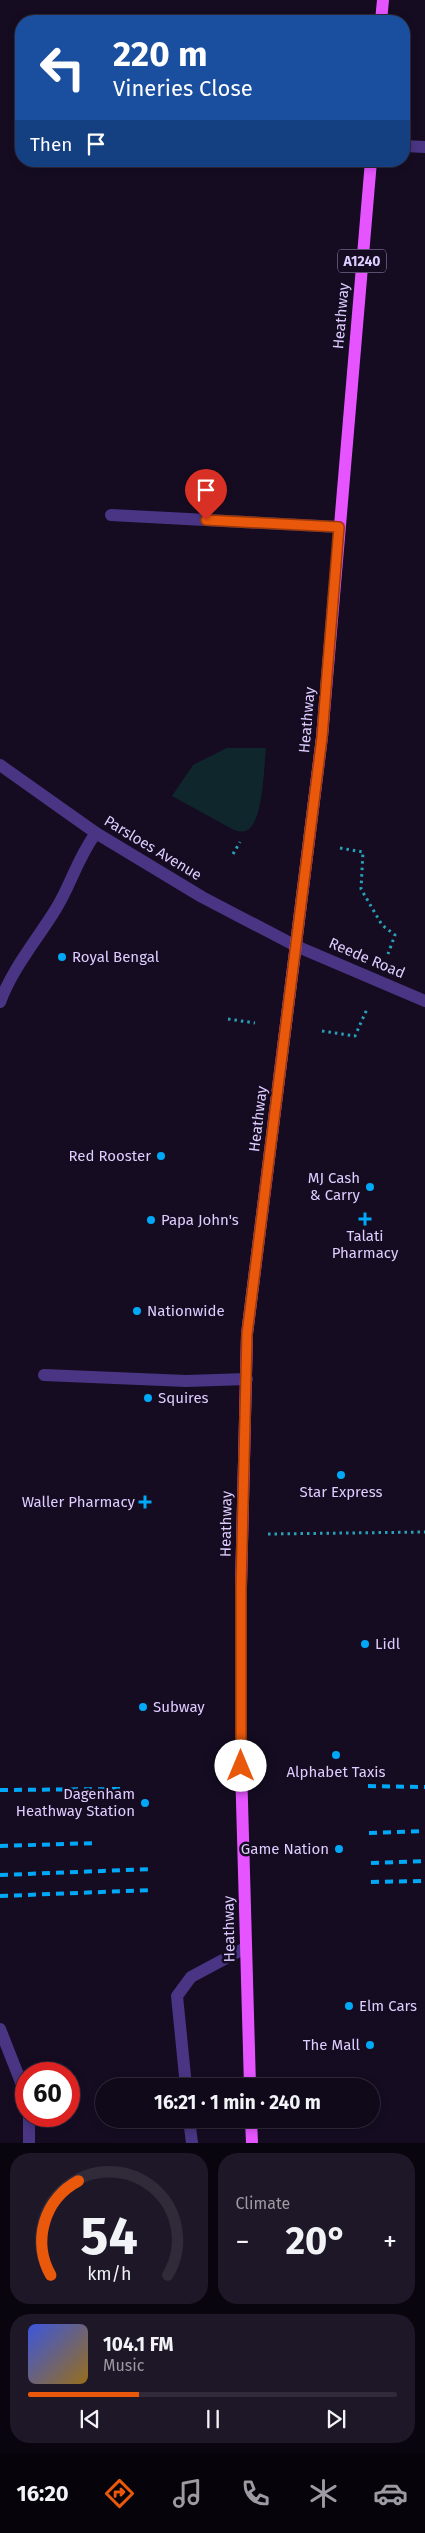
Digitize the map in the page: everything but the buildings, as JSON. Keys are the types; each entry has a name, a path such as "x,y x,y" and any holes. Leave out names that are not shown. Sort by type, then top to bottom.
{"main road":[{"path":"381,15 382,0"},
{"name":"Heathway","path":"250,2078 241,1766 242,1534 247,1334 322,737 370,167"},
{"path":"251,2128 252,2143"}],"street":[{"path":"410,146 425,146"},
{"path":"111,515 339,527"},
{"name":"Parsloes Avenue","path":"0,765 96,833 202,897 296,946"},
{"path":"0,1002 10,977 55,910 82,852 96,833"},
{"name":"Reede Road","path":"296,946 425,1001"},
{"path":"44,1375 186,1381 247,1379"},
{"path":"185,2078 177,1996 191,1977 245,1948"},
{"path":"0,2029 15,2067"},
{"path":"29,2127 29,2143"},
{"path":"190,2128 192,2143"}],"path":[{"path":"233,854 240,842"},
{"path":"340,848 363,852 362,889 382,925 395,935 388,954"},
{"path":"322,1031 355,1036 367,1009"},
{"path":"228,1019 255,1023"},
{"path":"242,1534 425,1532"}],"green space":[{"path":"227,748 266,748 258,812 251,827 241,832 172,796 193,765"}],"railway":[{"path":"368,1786 425,1787"},
{"path":"0,1790 122,1789"},
{"path":"369,1833 425,1831"},
{"path":"0,1846 96,1843"},
{"path":"371,1863 425,1861"},
{"path":"0,1875 152,1869"},
{"path":"371,1882 425,1881"},
{"path":"0,1896 152,1890"}],"place":[{"name":"Royal Bengal","path":"62,957"},
{"name":"Red Rooster","path":"161,1156"},
{"name":"MJ Cash & Carry","path":"370,1187"},
{"name":"Talati Pharmacy","path":"365,1219"},
{"name":"Papa John's","path":"151,1220"},
{"name":"Nationwide","path":"137,1311"},
{"name":"Squires","path":"148,1398"},
{"name":"Star Express","path":"341,1475"},
{"name":"Waller Pharmacy","path":"145,1502"},
{"name":"Lidl","path":"365,1644"},
{"name":"Subway","path":"143,1707"},
{"name":"Alphabet Taxis","path":"336,1755"},
{"name":"Dagenham Heathway Station","path":"145,1803"},
{"name":"Game Nation","path":"339,1849"},
{"name":"Elm Cars","path":"349,2006"},
{"name":"The Mall","path":"370,2045"}],"route":[{"path":"206,520 339,527 322,737 247,1334 241,1587 241,1766"}]}
